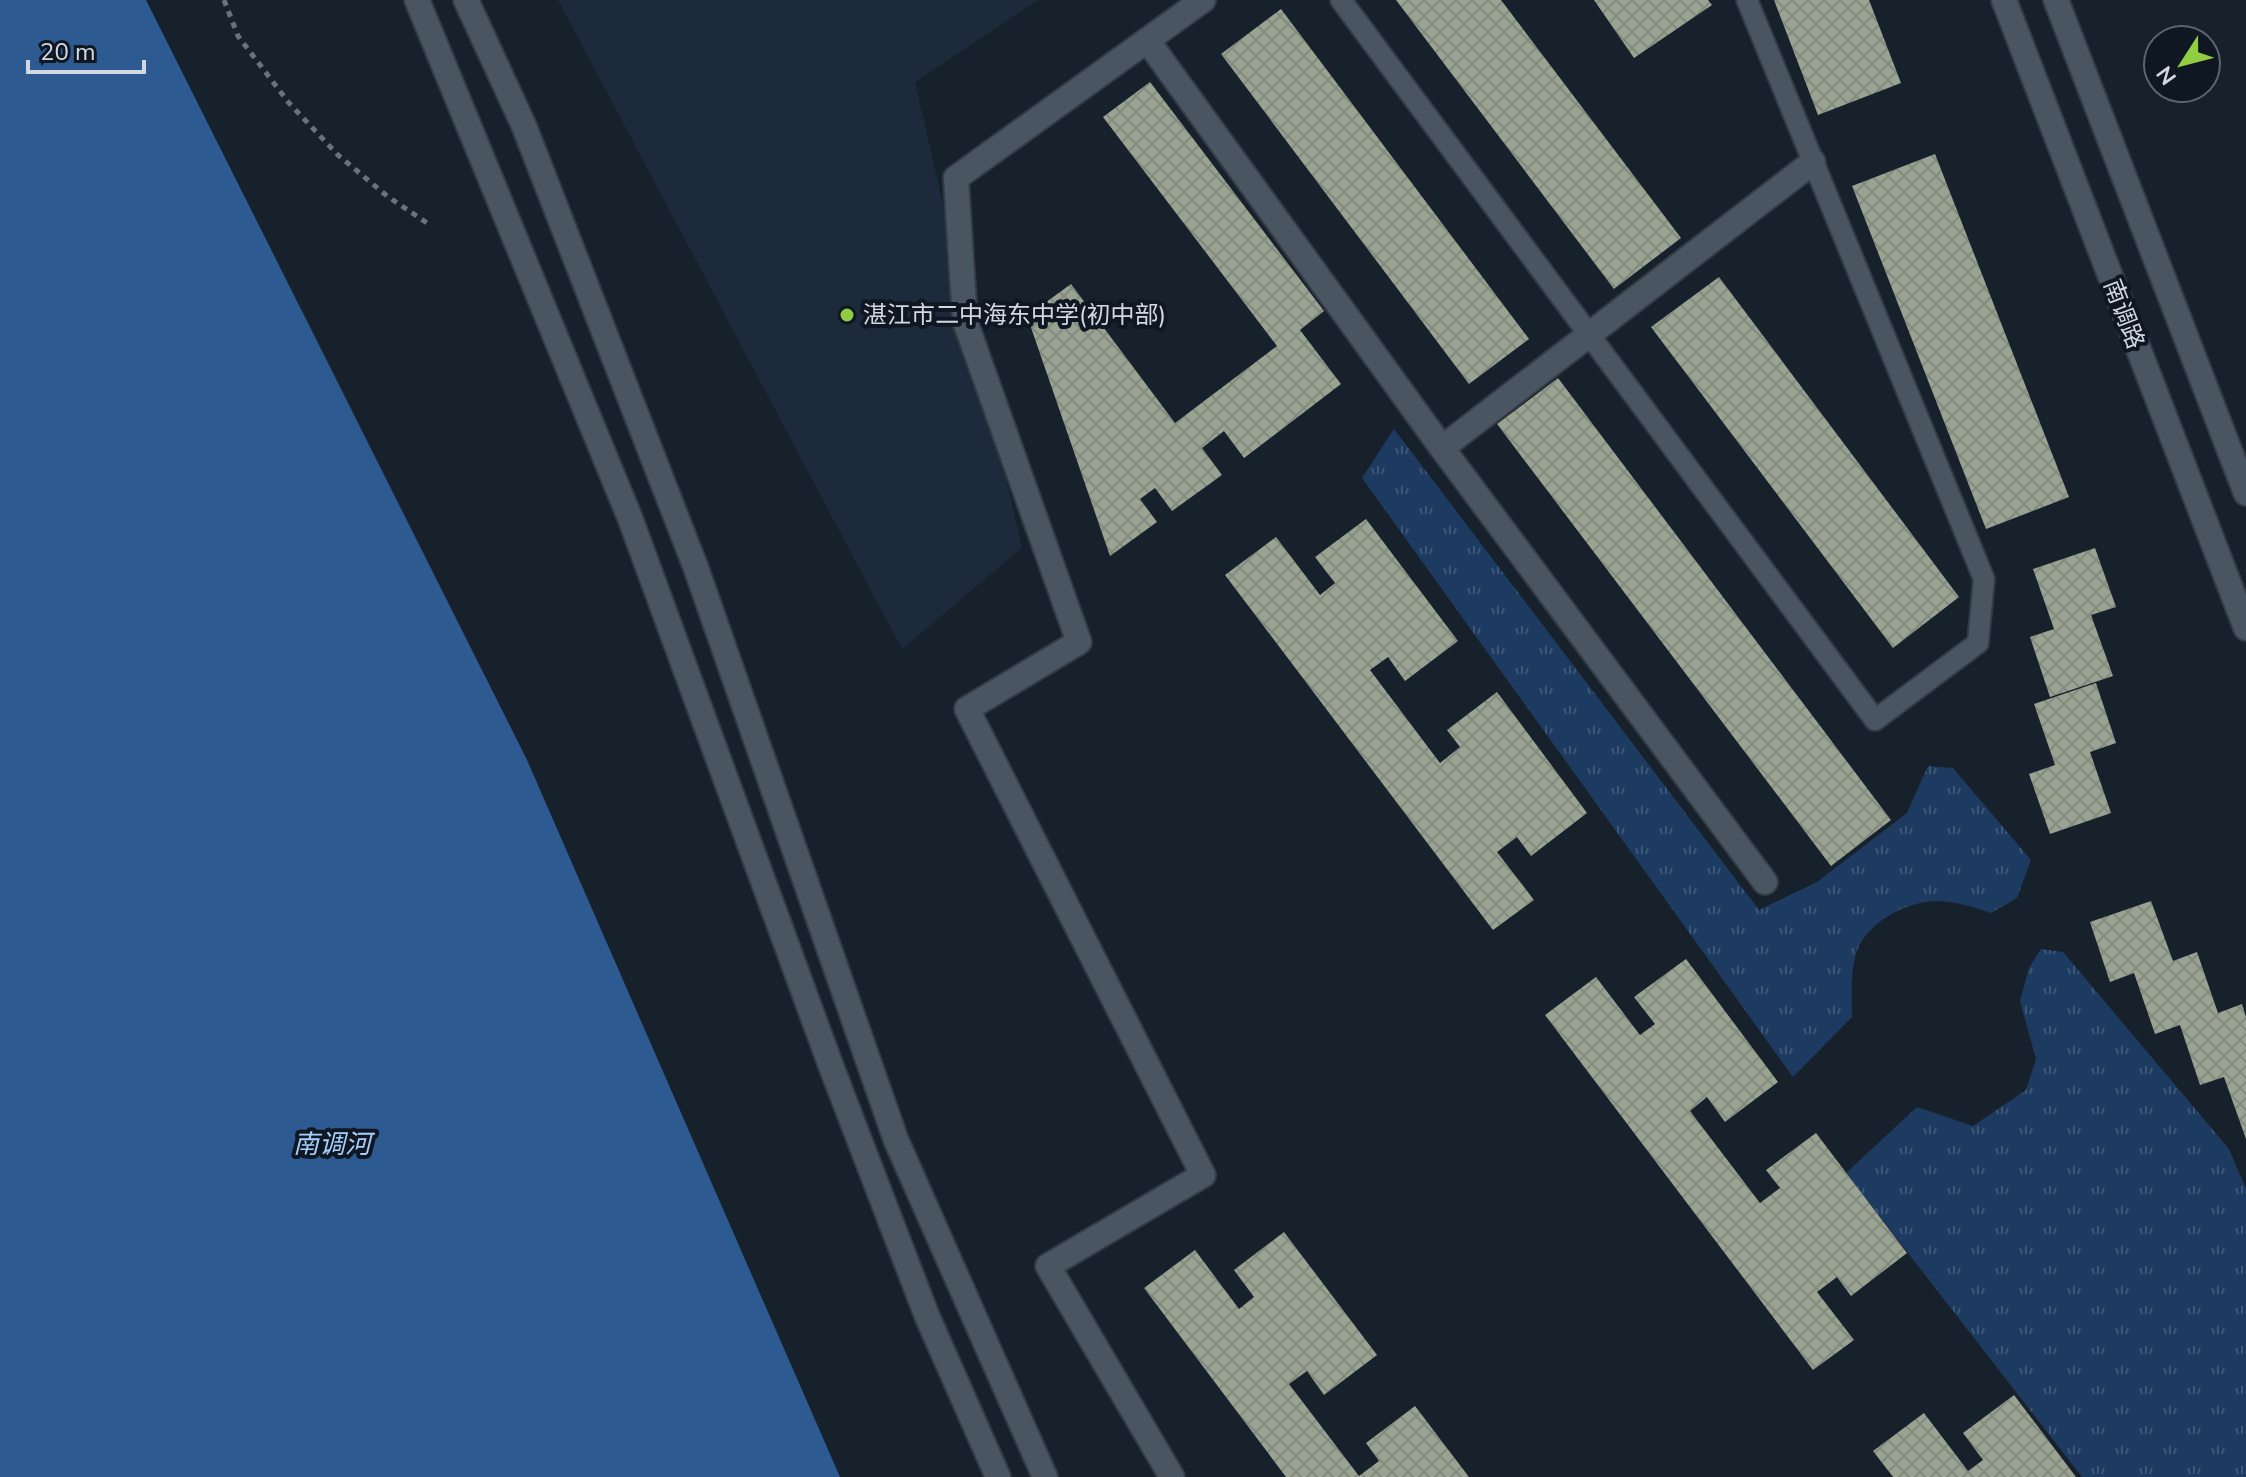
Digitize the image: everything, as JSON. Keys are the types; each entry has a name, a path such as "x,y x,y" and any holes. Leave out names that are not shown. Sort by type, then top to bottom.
{"street":[{"path":"417,0 630,518 876,1184 927,1316 998,1477"},
{"path":"466,0 524,126 696,568 896,1140 1045,1477"},
{"path":"1172,1477 1048,1266 1203,1175 967,709 1079,642 965,321 956,178 1203,0"},
{"name":"南调路","path":"2004,0 2246,628"},
{"name":"南调路","path":"2056,0 2246,493"},
{"path":"1147,40 1442,448 1765,882"},
{"path":"1442,448 1813,162"}],"lane":[{"path":"1341,0 1875,720 1978,643 1984,579 1747,0"}],"path":[{"path":"224,0 238,36 289,103 338,155 387,196 430,225"}],"shaded area":[{"name":"湛江市二中海东中学(初中部)","path":"558,0 1038,0 915,82 1022,548 902,649"}],"green space":[{"path":"1394,429 1759,910 1817,882 1907,813 1928,766 1953,768 2031,860 2017,898 1991,913 1950,902 1924,902 1899,910 1877,924 1856,954 1852,977 1852,1017 1793,1077 1362,478"},
{"path":"2041,949 2063,952 2229,1149 2246,1189 2246,1477 2082,1477 1846,1173 1917,1107 1973,1126 2026,1090 2036,1059 2020,1001 2029,968"}],"water":[{"name":"南调河","path":"0,0 146,0 527,760 840,1477 0,1477"}],"building":[{"path":"1396,0 1501,0 1681,238 1614,289"},
{"path":"1594,0 1708,0 1712,5 1634,58"},
{"path":"1774,0 1869,0 1901,83 1818,115"},
{"path":"1281,9 1529,339 1469,384 1221,54"},
{"path":"1150,82 1324,311 1300,330 1341,384 1244,458 1224,431 1202,448 1222,475 1172,511 1155,488 1140,499 1157,522 1110,556 1027,316 1071,284 1175,423 1277,346 1103,117"},
{"path":"1935,154 2069,497 1986,529 1852,186"},
{"path":"1719,277 1959,597 1893,648 1651,327"},
{"path":"1558,378 1891,820 1831,866 1497,424"},
{"path":"1366,519 1458,641 1405,681 1388,657 1370,670 1440,763 1460,747 1447,730 1497,692 1587,813 1531,856 1517,837 1497,852 1534,900 1493,930 1225,575 1276,537 1320,595 1335,583 1315,557"},
{"path":"2095,548 2116,607 2091,615 2113,676 2050,697 2030,637 2054,629 2033,569"},
{"path":"2096,683 2116,743 2090,752 2111,813 2050,834 2029,774 2055,765 2034,704"},
{"path":"2151,901 2173,961 2197,952 2218,1013 2242,1004 2246,1017 2246,1139 2224,1077 2200,1085 2180,1025 2155,1034 2134,973 2110,982 2090,922"},
{"path":"1686,959 1778,1082 1725,1122 1707,1097 1690,1111 1760,1203 1780,1188 1766,1170 1816,1133 1907,1253 1851,1296 1837,1277 1817,1292 1854,1340 1813,1370 1545,1015 1596,977 1640,1035 1655,1024 1634,997"},
{"path":"1284,1232 1377,1355 1324,1395 1307,1371 1289,1384 1359,1476 1379,1461 1366,1443 1415,1406 1469,1477 1286,1477 1144,1288 1195,1250 1239,1309 1254,1297 1234,1270"},
{"path":"2014,1395 2076,1477 1893,1477 1873,1451 1924,1413 1968,1471 1983,1460 1963,1433"}],"place":[{"name":"湛江市二中海东中学(初中部)","path":"847,315"}]}
